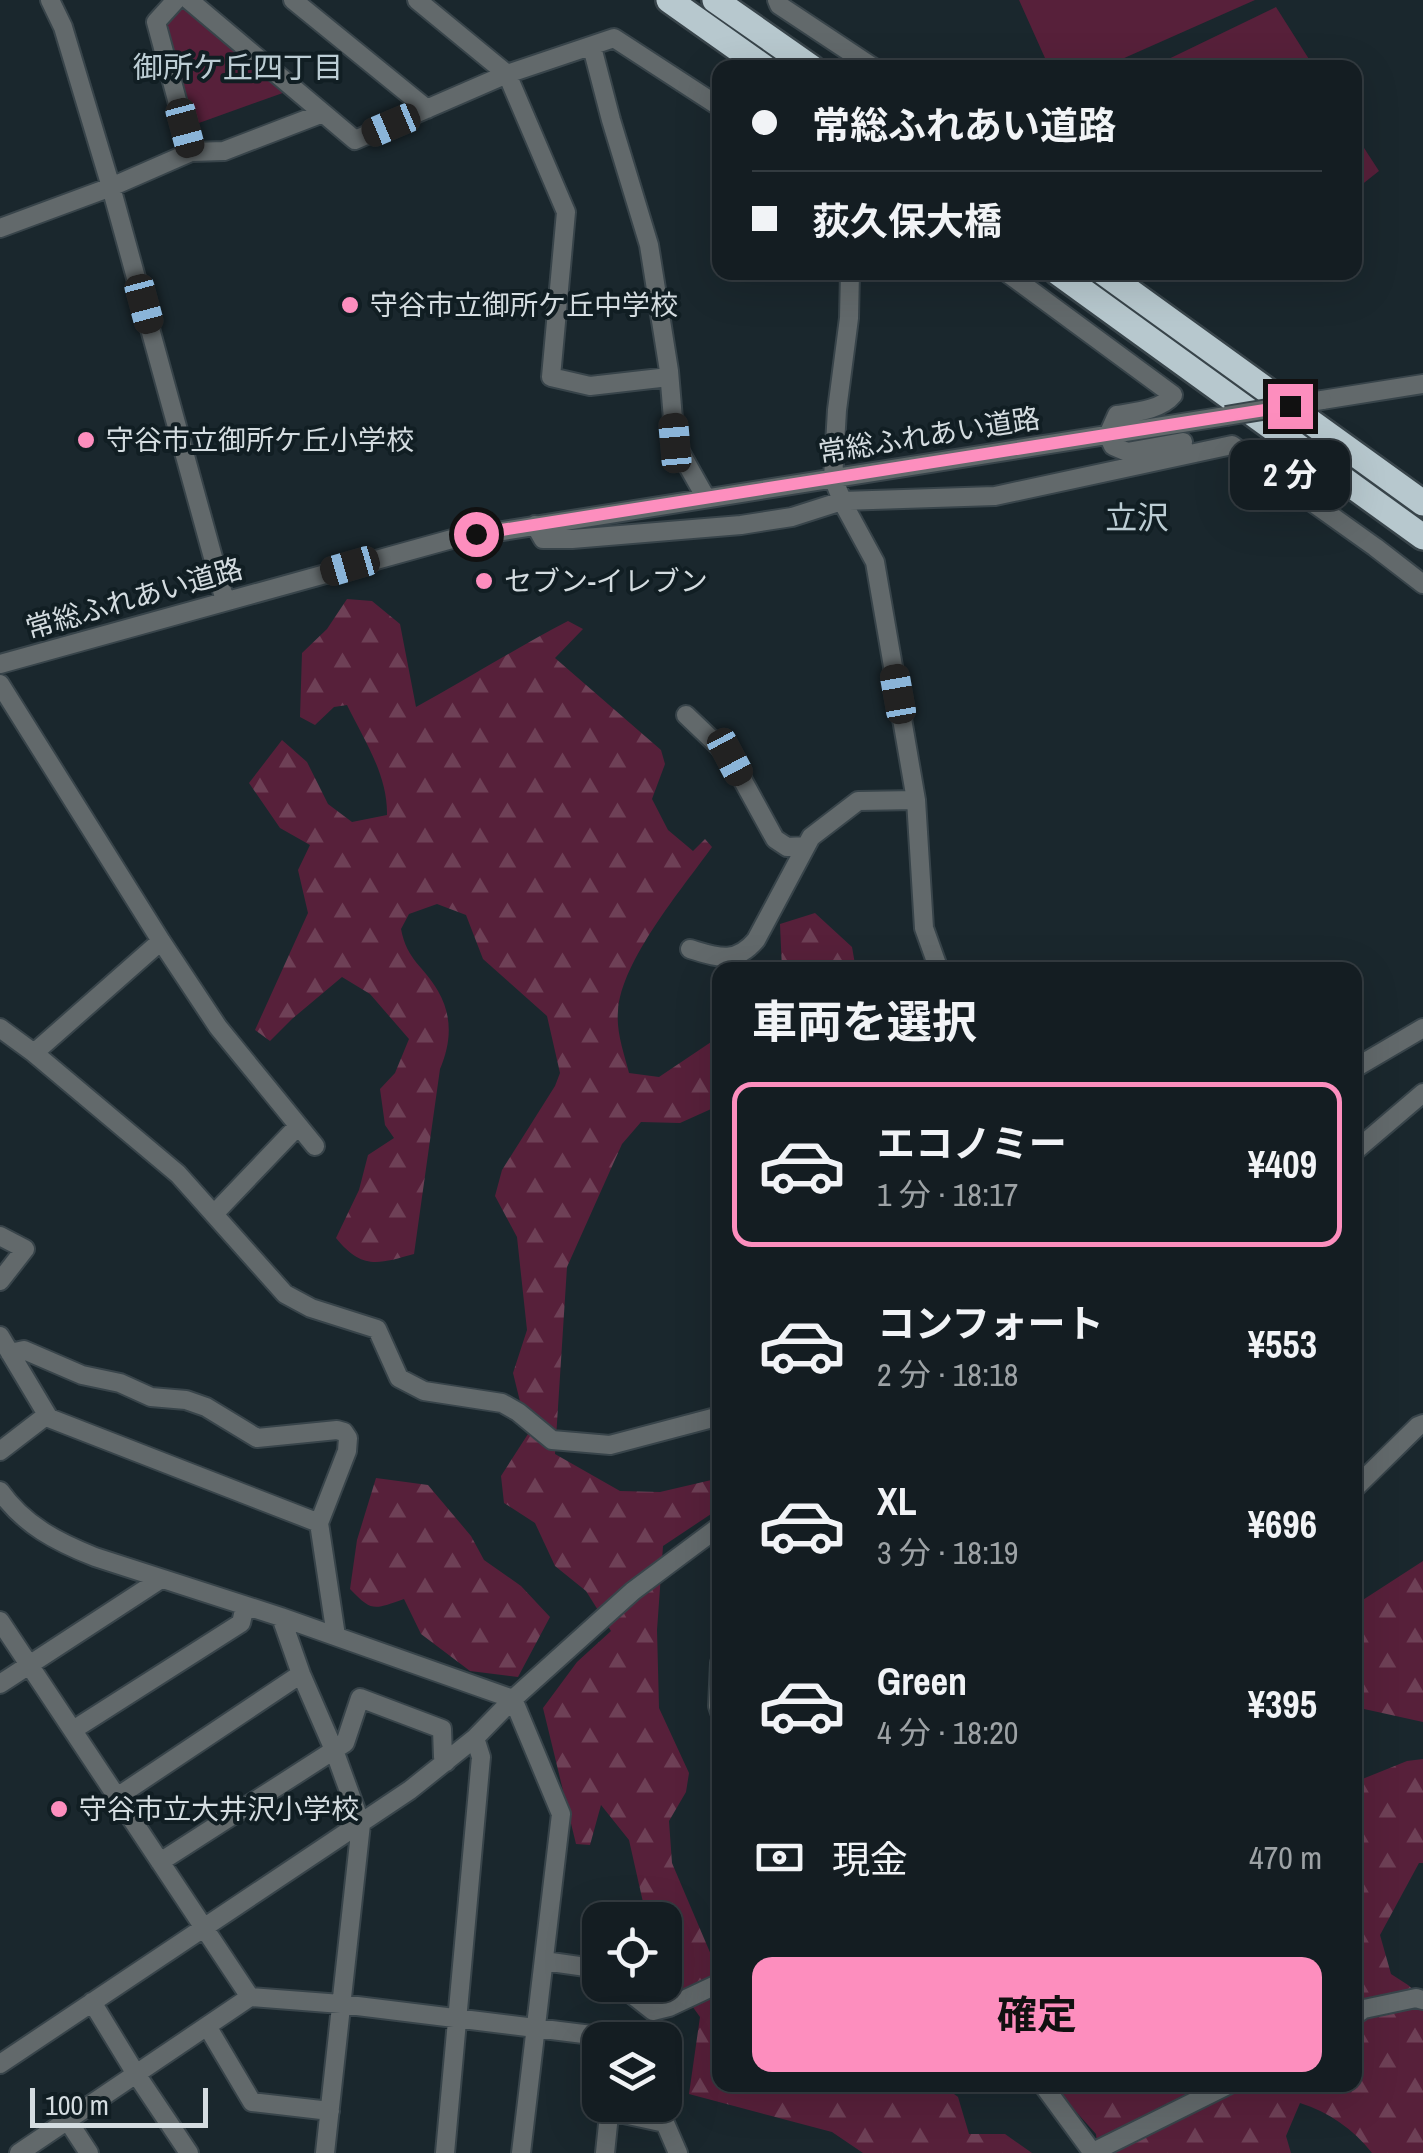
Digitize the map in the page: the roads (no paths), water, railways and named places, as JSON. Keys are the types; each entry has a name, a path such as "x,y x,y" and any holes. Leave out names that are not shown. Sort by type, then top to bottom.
{"highway":[{"path":"669,0 754,60"},
{"path":"715,0 801,60"},
{"path":"1068,280 1423,536"},
{"path":"1114,280 1423,503"}],"street":[{"path":"176,0 156,22 191,152"},
{"path":"189,0 354,140 507,74 614,38 712,102"},
{"path":"292,0 427,109"},
{"path":"417,0 507,74 566,212 550,377 590,386 669,377"},
{"path":"777,0 862,60"},
{"path":"55,3 112,186 226,601"},
{"path":"592,47 649,245 675,443 706,498"},
{"path":"4,223 112,186 191,152 224,152 323,114"},
{"path":"850,280 832,478 874,562 916,800 924,928 936,962"},
{"path":"1017,280 1173,396 1169,402 1146,410 1117,415 1108,435 1113,446 1127,452 1220,436 1423,584"},
{"name":"常総ふれあい道路","path":"0,664 452,539 1423,384"},
{"path":"535,525 543,539 572,540 741,525 792,517 842,502 994,496 1232,444"},
{"path":"0,684 218,1027 315,1146"},
{"path":"686,715 730,757 774,839 787,847 806,846"},
{"path":"690,949 732,957 746,952 811,838 858,801 916,800"},
{"path":"34,1052 161,942"},
{"path":"0,1028 34,1052 178,1174 285,1294 311,1308 377,1329 399,1378 424,1391 502,1403 552,1440 610,1445 712,1418"},
{"path":"1362,1064 1423,1028"},
{"path":"1362,1145 1423,1093"},
{"path":"214,1214 297,1127"},
{"path":"0,1236 25,1249 0,1281"},
{"path":"0,1336 47,1416 319,1522"},
{"path":"10,1353 24,1350 82,1375 120,1383 152,1397 186,1400 206,1407 257,1438 344,1432 348,1438 347,1452 319,1522 336,1636"},
{"path":"0,1451 47,1416"},
{"path":"1362,1481 1423,1424"},
{"path":"0,1491 12,1508 40,1532 64,1544 514,1700 561,1814 521,2153"},
{"path":"0,2064 360,1824 446,1762 633,1591 712,1532"},
{"path":"0,1684 161,1578"},
{"path":"73,1730 241,1622 245,1606"},
{"path":"281,1617 360,1824 325,2153"},
{"path":"0,1621 250,1997"},
{"path":"117,1797 301,1674"},
{"path":"160,1862 345,1743 360,1698 442,1729 442,1757 446,1762"},
{"path":"446,2153 482,1758 475,1738"},
{"path":"544,1961 582,1966"},
{"path":"682,2001 712,1988"},
{"path":"20,2153 250,1997 341,2004 582,2034"},
{"path":"1362,2011 1416,1998 1423,2000"},
{"path":"92,2002 189,2153"},
{"path":"642,2002 653,2011 680,2002"},
{"path":"208,2026 252,2102 330,2111"},
{"path":"1048,2092 1093,2152 1214,2092"},
{"path":"68,2121 88,2153"},
{"path":"605,2153 608,2122"},
{"path":"661,2122 678,2153"}],"place":[{"name":"守谷市立御所ケ丘中学校","path":"350,305"},
{"name":"守谷市立御所ケ丘小学校","path":"86,440"},
{"name":"セブン-イレブン","path":"484,581"},
{"name":"守谷市立大井沢小学校","path":"59,1809"}],"district":[{"name":"御所ケ丘四丁目","path":"238,67"},
{"name":"立沢","path":"1137,517"}]}
